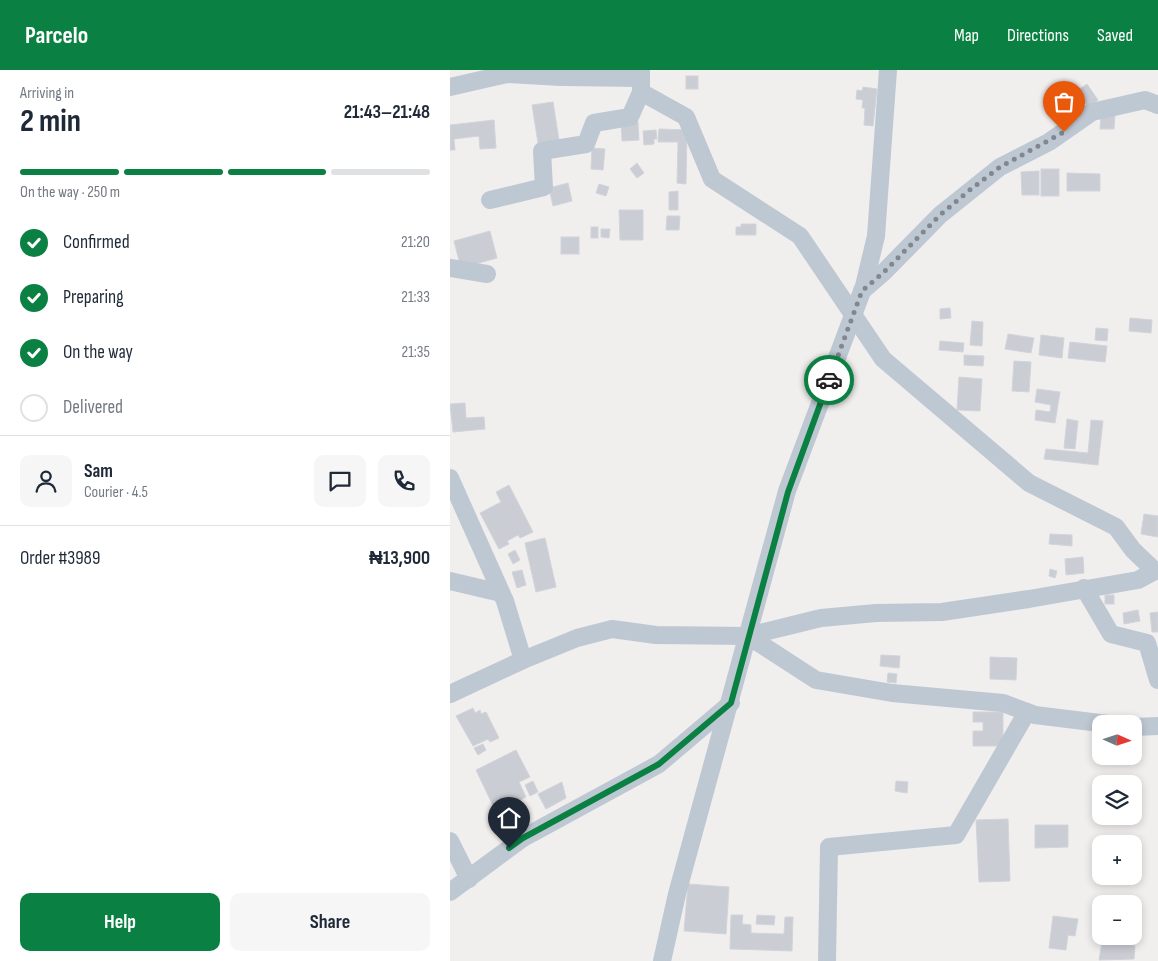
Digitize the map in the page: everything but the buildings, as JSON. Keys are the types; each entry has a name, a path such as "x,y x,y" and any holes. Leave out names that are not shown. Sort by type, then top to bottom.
{"street":[{"path":"662,961 677,894 788,492 854,318 876,236 888,70"},
{"path":"450,87 507,74 641,80 686,117 712,180 800,236 883,359 1029,483 1116,527 1133,550 1156,571 1138,580 1029,599 942,612 876,613 821,618 748,636 656,635 612,629 576,638 450,694"},
{"path":"490,200 544,187 542,151 586,144 594,123 630,117 641,80"},
{"path":"862,291 884,272 940,215 1000,167 1049,142 1092,112 1145,100 1158,105"},
{"path":"450,268 487,274"},
{"path":"450,478 501,593 523,660"},
{"path":"450,581 501,593"},
{"path":"1084,588 1111,634 1147,643 1158,680"},
{"path":"748,636 816,680 892,693 1004,703 1035,715 1092,722"},
{"path":"450,892 523,838 659,764 731,703"},
{"path":"827,961 829,847 956,835 1027,712"},
{"path":"1142,727 1158,726"},
{"path":"450,841 469,878"}],"way so far":[{"path":"829,380 854,318 862,291 884,272 940,215 971,189 1000,167 1049,142 1064,132"}],"route":[{"path":"509,848 523,838 659,764 731,703 752,619 788,492 829,380"}]}
